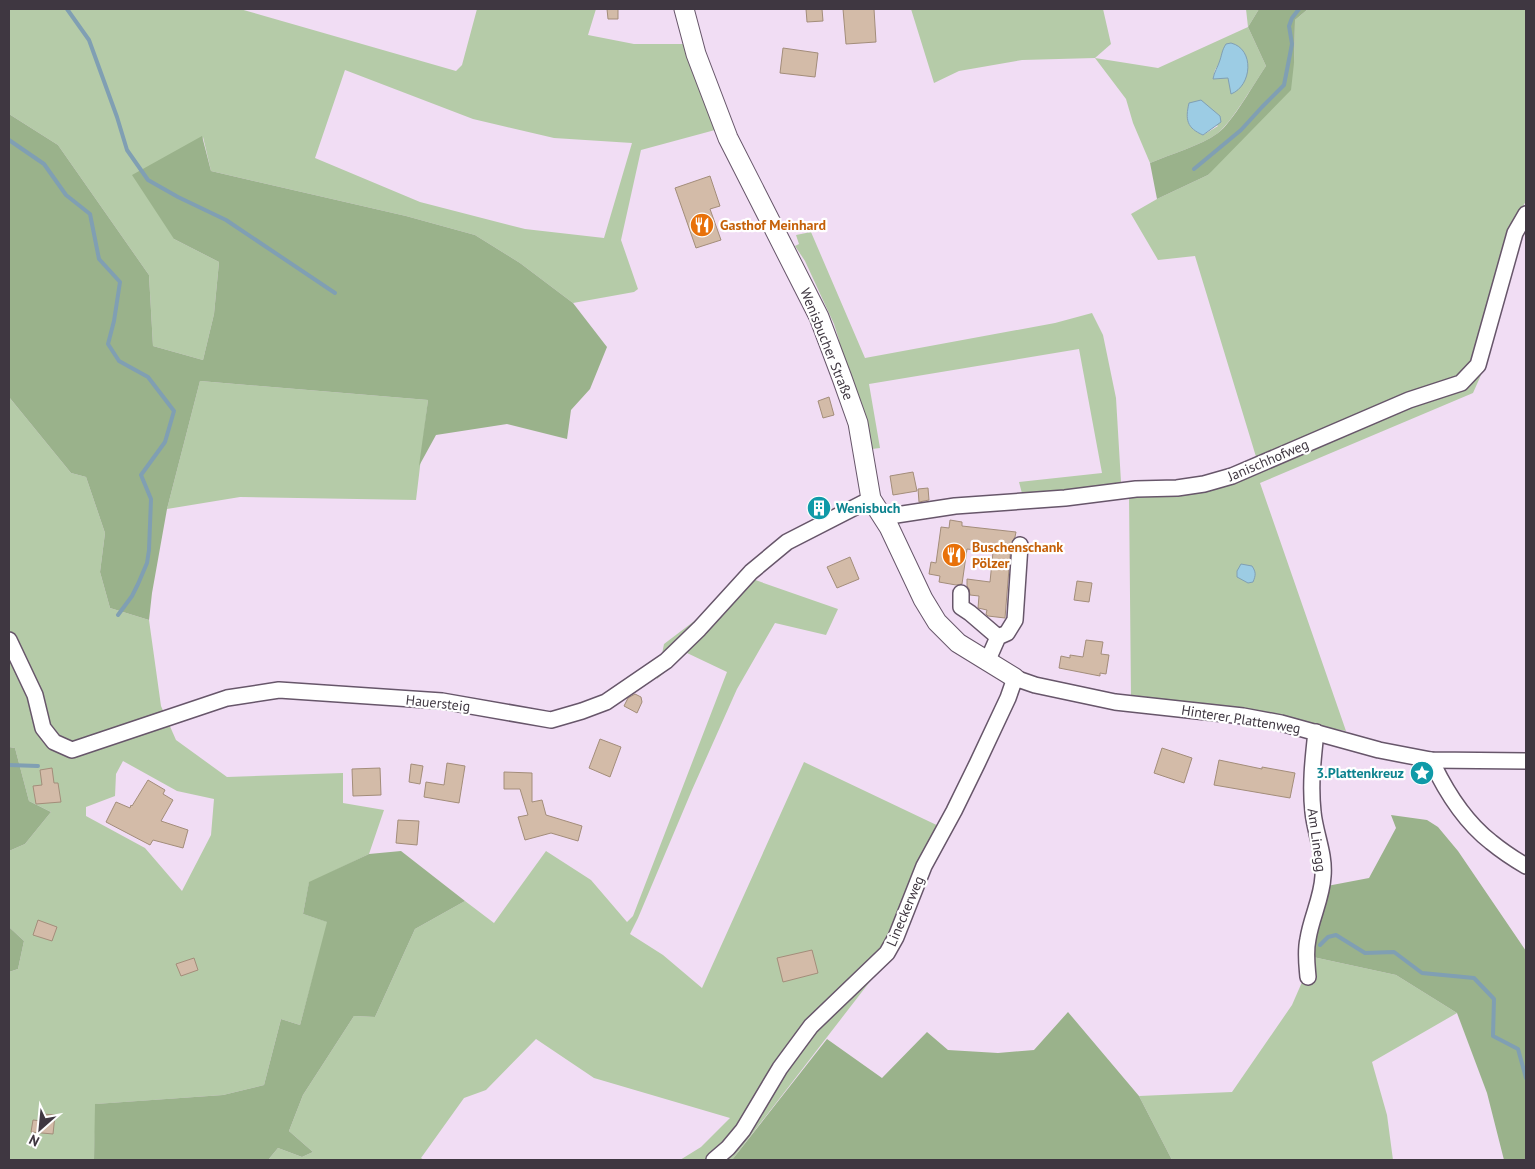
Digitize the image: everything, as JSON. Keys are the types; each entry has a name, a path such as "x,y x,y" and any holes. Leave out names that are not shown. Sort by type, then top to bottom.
{"street":[{"name":"Wenisbucher Straße","path":"684,9 696,54 728,138 819,317 858,423 871,499 889,527 923,599 938,622 958,643 1015,678"},
{"name":"Janischhofweg","path":"883,518 955,506 1065,498 1136,489 1177,488 1204,484 1232,476 1409,400 1461,383 1478,365 1515,233 1526,214"},
{"name":"Hauersteig","path":"9,640 35,695 42,728 54,742 72,750 227,698 279,690 442,701 551,720 606,702 666,660 699,629 751,572 787,542 871,499"},
{"path":"987,662 998,637 1006,633 1015,620 1020,545"},
{"path":"961,593 961,607 998,637"},
{"name":"Hinterer Plattenweg","path":"1015,678 1035,685 1116,702 1243,716 1290,725 1386,752 1431,760 1526,761"},
{"name":"Lineckerweg","path":"714,1160 728,1148 743,1130 780,1068 811,1026 887,953 896,937 924,866 962,796 1008,698 1015,678"},
{"name":"Am Linegg","path":"1308,978 1306,956 1308,939 1319,901 1323,877 1323,863 1313,814 1311,789 1316,732"},
{"path":"1431,760 1443,785 1470,820 1489,841 1526,866"}],"green space":[{"path":"9,9 240,9 456,71 462,65 477,9 596,9 588,35 634,44 685,44 715,130 641,150 621,240 638,289 634,292 573,303 520,263 475,235 406,216 211,171 203,137 174,239 219,262 214,314 203,360 153,346 149,275 58,145 9,114","holes":["345,70 473,119 554,138 632,143 604,238 525,229 420,202 315,158"]},
{"path":"911,9 1103,9 1111,44 1095,58 1022,60 959,71 934,83"},
{"path":"1246,9 1259,9 1248,27"},
{"path":"1259,9 1308,9 1295,20 1291,90 1208,175 1157,199 1150,163 1211,138 1224,128 1266,66 1248,27"},
{"path":"1308,9 1526,9 1526,201 1506,236 1482,328 1469,368 1481,375 1473,393 1260,483 1346,731 1131,695 1129,495 1024,501 1019,482 1102,473 1079,349 869,384 880,448 872,449 860,480 845,412 839,340 834,324 805,261 795,246 799,244 796,235 811,232 865,358 1055,323 1092,313 1103,335 1116,398 1121,482 1202,482 1257,460 1195,256 1158,260 1131,214 1157,199 1208,175 1294,63 1295,20"},
{"path":"1248,27 1266,66 1224,128 1211,138 1150,163 1133,123 1126,99 1095,58 1158,68","holes":["1220,62 1239,89 1230,86 1228,77 1213,79 1215,70","1189,103 1218,126 1203,135 1190,126 1187,119"]},
{"path":"9,114 58,145 149,275 153,346 203,360 214,314 219,262 174,239 132,175 202,136 211,171 406,216 475,235 520,263 573,303 607,347 590,389 571,410 567,439 507,424 436,435 419,466 428,400 200,381 167,509 149,620 110,608 100,572 105,533 86,477 71,473 9,397"},
{"path":"200,381 428,400 416,500 240,497 167,509"},
{"path":"9,397 71,473 86,477 105,533 100,572 110,608 149,620 161,706 176,740 227,777 343,773 343,803 384,810 369,854 309,883 303,914 328,922 300,1025 281,1019 264,1085 223,1095 96,1104 94,1160 9,1160 9,972 18,969 24,941 9,927 9,851 25,844 51,812 29,801 15,748 9,747","holes":["123,761 177,791 214,799 211,835 182,891 145,848 86,816 86,807 115,796 116,774"]},
{"path":"738,574 838,609 826,635 775,623 737,689 630,934 663,955 702,988 804,762 945,829 927,869 902,940 732,1160 680,1160 701,1147 730,1118 594,1078 536,1039 486,1090 464,1098 421,1158 424,1160 268,1160 278,1148 302,1157 313,1152 289,1131 303,1095 354,1016 375,1017 415,929 465,901 494,923 546,851 591,880 627,922 633,916 727,672 687,653 657,679 664,644 697,619"},
{"path":"9,747 15,748 29,801 51,812 25,844 9,851"},
{"path":"1391,815 1427,820 1438,827 1458,851 1526,951 1526,1160 1504,1160 1487,1093 1457,1013 1396,975 1313,957 1314,932 1327,886 1369,878 1396,828"},
{"path":"401,851 465,901 415,929 375,1017 354,1016 303,1095 289,1131 313,1152 302,1157 278,1148 268,1160 94,1160 95,1104 223,1095 264,1085 281,1019 300,1025 327,922 303,914 309,882 369,854"},
{"path":"9,927 24,941 18,969 9,972"},
{"path":"1313,957 1396,975 1457,1013 1372,1062 1387,1115 1393,1160 1172,1160 1139,1096 1232,1092 1292,1005"},
{"path":"1068,1012 1139,1096 1172,1160 732,1160 827,1039 882,1078 927,1032 948,1050 998,1053 1034,1050"}],"water":[{"path":"1231,43 1244,52 1248,68 1243,84 1231,94 1228,78 1213,79 1226,44"},
{"path":"1201,100 1220,116 1221,122 1203,135 1190,126 1187,119 1189,103"},
{"path":"1241,564 1252,566 1255,574 1253,582 1248,583 1237,577 1237,571"}],"building":[{"path":"607,9 618,9 618,19 608,19"},
{"path":"806,9 822,9 823,21 807,22"},
{"path":"843,9 874,9 876,42 846,44"},
{"path":"783,48 818,53 815,77 780,73"},
{"name":"Gasthof Meinhard","path":"710,176 720,206 710,209 721,240 696,248 675,188"},
{"path":"829,397 834,415 823,418 818,401"},
{"path":"913,472 917,491 893,495 890,476"},
{"path":"928,488 929,500 919,502 918,489"},
{"path":"950,520 962,522 962,526 1016,532 1011,544 1005,618 988,616 986,614 987,610 978,608 979,596 970,595 967,586 967,579 990,582 993,552 967,549 962,584 956,585 939,582 940,576 929,574 931,562 936,563 941,527 949,528"},
{"path":"850,557 859,579 837,588 827,567"},
{"path":"1077,581 1092,583 1089,602 1074,600"},
{"path":"1086,640 1103,642 1101,654 1109,655 1106,674 1100,673 1100,676 1059,668 1061,656 1070,658 1070,655 1083,657"},
{"path":"635,694 641,697 642,702 637,713 624,706 628,698"},
{"path":"600,739 621,747 610,777 589,768"},
{"path":"1162,748 1192,758 1184,783 1154,773"},
{"path":"1219,760 1262,769 1262,767 1295,773 1290,798 1214,785"},
{"path":"447,763 465,766 459,803 424,797 426,782 444,785"},
{"path":"411,764 423,766 420,784 409,782"},
{"path":"52,768 54,783 58,783 61,802 36,804 33,786 42,785 40,770"},
{"path":"380,768 381,795 353,796 352,769"},
{"path":"504,772 532,773 532,802 542,800 546,815 582,826 578,841 551,833 525,840 518,817 528,815 520,789 504,789"},
{"path":"148,780 165,790 163,794 173,800 161,821 188,830 183,848 153,840 150,845 106,822 116,802 130,808 132,806"},
{"path":"398,820 419,821 417,845 396,843"},
{"path":"38,920 57,927 52,941 33,935"},
{"path":"812,950 818,973 783,982 777,958"},
{"path":"194,958 198,970 181,976 176,964"},
{"path":"43,1114 55,1115 53,1134 31,1132 33,1120 42,1121"}],"waterway":[{"path":"67,9 89,40 127,150 148,180 226,220 335,293"},
{"path":"1194,169 1241,130 1284,85 1292,44 1289,26 1299,9"},
{"path":"9,140 44,164 66,195 90,214 99,259 120,282 114,321 108,344 119,361 148,377 174,411 165,442 141,475 151,499 147,563 132,596 118,615"},
{"path":"9,765 38,766"},
{"path":"1320,945 1328,937 1336,935 1365,953 1394,952 1422,973 1474,978 1494,999 1493,1036 1518,1049 1526,1078"}],"place":[{"name":"Gasthof Meinhard","path":"702,225"},
{"name":"Wenisbuch","path":"819,508"},
{"name":"Buschenschank Pölzer","path":"954,555"},
{"name":"3.Plattenkreuz","path":"1422,773"}]}
